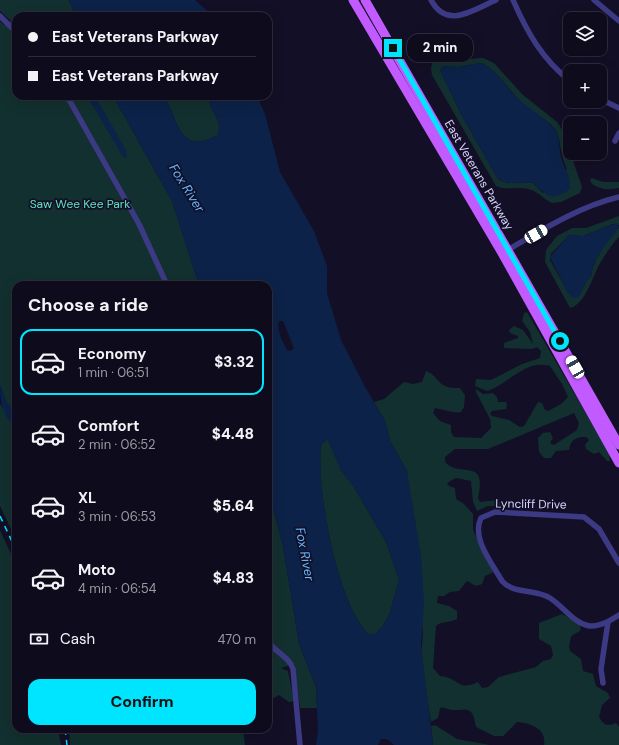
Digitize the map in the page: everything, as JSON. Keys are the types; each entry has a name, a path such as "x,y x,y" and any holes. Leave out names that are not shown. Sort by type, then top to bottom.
{"main road":[{"name":"East Veterans Parkway","path":"353,0 619,445"},
{"name":"East Veterans Parkway","path":"365,0 505,252 619,463"}],"street":[{"path":"431,0 440,12 452,17 464,14 496,0"},
{"path":"513,0 536,45 557,71 563,76"},
{"path":"594,0 619,21"},
{"path":"0,16 12,28"},
{"path":"69,100 139,224 165,281"},
{"path":"607,102 619,108"},
{"path":"615,141 619,133"},
{"path":"505,252 588,206 619,197"},
{"name":"Lyncliff Drive","path":"619,562 599,529 584,517 495,512 481,518 478,523 477,531 480,540 506,586 517,590 538,593 550,598 579,622 591,626 608,622 619,615"},
{"path":"603,683 601,669 608,622"},
{"path":"272,646 278,653 288,660 293,669 300,745"}],"green space":[{"name":"Saw Wee Kee Park","path":"0,0 69,0 74,12 12,12 12,100 115,100 172,201 198,281 12,281 12,410 6,401 0,385 0,21 4,25 11,21 0,11"},
{"path":"483,58 494,63 522,94 557,122 563,131 563,159 559,139 553,127 524,105 496,74 485,65 480,63 458,67 443,66 440,70 461,114 498,179 510,183 533,183 543,193 567,169 563,160 573,160 582,187 580,193 561,202 552,203 532,190 496,186 432,75 432,64 438,60 457,61"},
{"path":"166,100 209,100 218,119 218,135 205,140 195,141 187,138 177,124"},
{"path":"592,178 603,182 619,182 619,188 608,189 599,187 592,184 590,180"},
{"path":"619,216 619,225 613,224 583,236 569,235 551,254 550,260 568,292 579,296 587,280 591,277 597,257 619,227 619,237 599,265 588,290 580,302 570,308 545,262 546,250 557,236 572,228 586,228"},
{"path":"527,312 609,453 610,461 607,461 599,452 594,454 586,449 585,445 589,440 586,437 574,439 569,450 556,451 551,458 544,458 539,452 538,438 543,433 550,432 553,438 550,443 554,445 577,430 579,423 574,413 488,449 455,449 445,457 445,462 451,467 476,473 479,477 480,485 478,498 480,502 497,500 503,504 502,506 488,506 477,511 473,502 471,481 456,478 447,483 449,486 455,488 456,499 464,504 473,514 473,530 493,571 485,576 482,584 476,586 467,581 459,591 450,592 444,596 438,596 437,603 449,606 457,611 457,619 440,623 436,626 433,668 440,676 452,679 462,685 466,686 478,682 482,688 488,687 499,677 536,667 543,661 551,659 553,655 551,646 539,639 539,623 562,614 580,624 580,631 571,637 569,646 570,651 581,659 583,671 593,674 596,686 608,693 610,698 602,705 599,717 602,722 606,724 610,725 616,723 619,727 619,745 544,745 543,735 537,728 532,725 517,722 503,736 494,736 476,727 473,715 471,712 466,710 440,708 438,718 431,722 423,667 423,634 407,471 390,441 385,421 374,402 384,399 404,382 413,384 422,382 426,371 442,384 452,388 460,388 465,395 464,407 461,412 452,412 435,408 433,413 440,421 451,425 451,432 454,437 481,438 491,428 490,419 476,392 476,389 483,394 493,393 497,397 498,402 506,402 506,409 492,411 490,414 492,416 509,420 520,427 524,426 538,402 542,403 545,410 548,411 561,404 568,397 562,384 550,366 541,365 525,369 495,388 487,391 475,386 476,379 491,380 522,364 540,358 541,351 537,347 532,349 504,348 504,343 518,338 518,336 510,333 509,330 514,326 523,330 533,344 530,332 522,321 524,313"},
{"name":"Saw Wee Kee Park","path":"0,403 2,407 12,410 12,531 0,506"},
{"path":"327,439 341,470 354,487 386,542 399,579 390,613 383,626 375,634 368,634 357,618 347,597 338,572 331,544 322,489 320,464 321,445"},
{"path":"272,504 283,546 299,644 316,687 317,708 300,708 294,664 281,668 288,671 294,701 289,702 279,695 272,699"},
{"path":"0,530 12,556 12,733 59,733 61,745 0,745"},
{"path":"435,725 457,739 490,745 433,745 431,726"},
{"path":"69,733 244,733 245,745 70,745"}],"water":[{"path":"69,0 195,0 208,12 74,12"},
{"path":"480,63 494,72 515,96 548,122 555,130 559,139 561,157 567,172 570,189 559,195 550,196 533,183 510,183 498,179 461,114 440,70 443,66 458,67"},
{"path":"89,100 97,100 126,150 127,158 123,157"},
{"name":"Fox River","path":"115,100 166,100 182,132 187,138 195,141 205,140 218,135 218,119 209,100 259,100 265,114 280,172 314,231 327,266 327,293 341,340 364,385 385,421 390,441 407,471 421,556 424,602 421,644 433,745 394,745 387,739 381,739 378,745 316,745 318,731 316,687 299,644 283,546 272,503 272,281 198,281 172,201","holes":["279,321 283,321 294,348 291,351 287,350 280,336 278,325","327,439 341,470 354,487 386,542 399,579 390,613 383,626 375,634 368,634 357,618 347,597 338,572 331,544 322,489 320,464 321,445"]},
{"path":"617,223 619,227 594,263 591,277 587,280 579,296 577,298 572,297 565,289 550,257 569,235 583,236"},
{"path":"0,385 6,401 12,408 12,424 5,413"}],"railway":[{"path":"0,516 12,542"},
{"path":"66,733 67,745"}],"route":[{"path":"393,48 560,341"}]}
